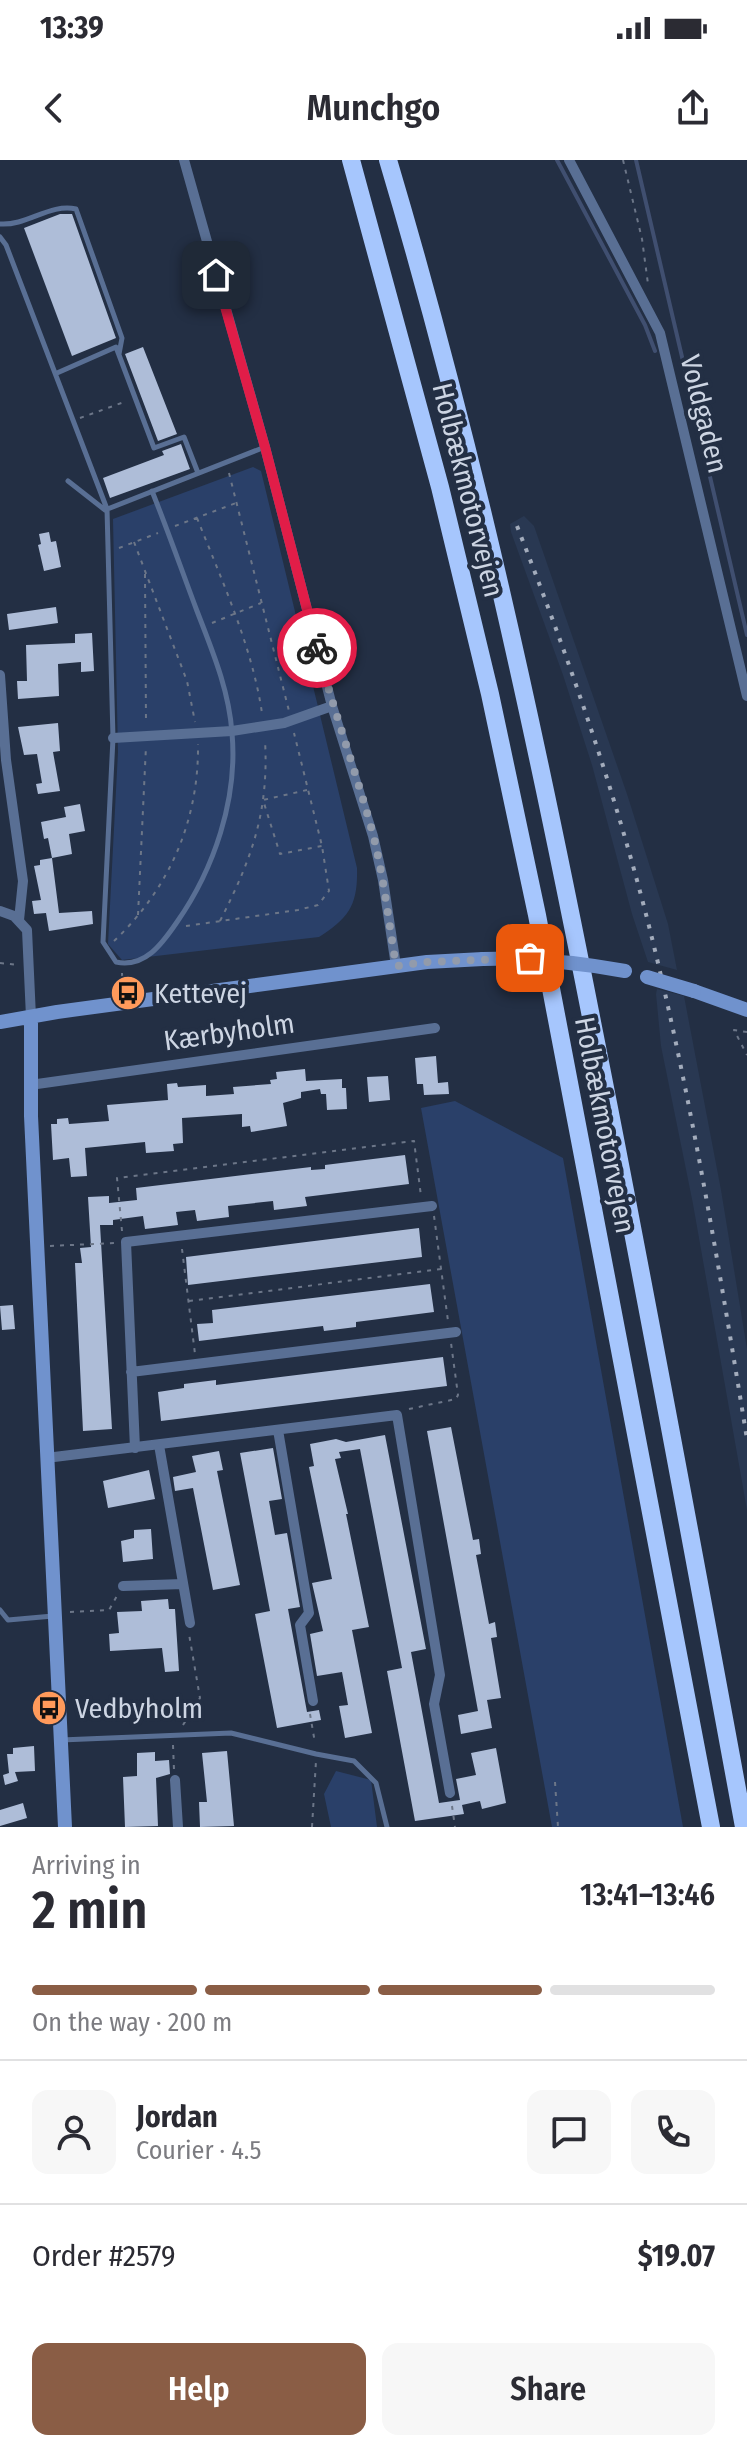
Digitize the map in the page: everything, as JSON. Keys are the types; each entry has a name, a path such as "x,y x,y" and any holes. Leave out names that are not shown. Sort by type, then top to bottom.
{"highway":[{"name":"Holbækmotorvejen","path":"351,160 440,487 493,709 537,915 711,1827"},
{"name":"Holbækmotorvejen","path":"388,160 414,246 474,478 524,692 627,1197 744,1827"}],"street":[{"path":"184,160 265,447 332,706 373,836 396,966"},
{"name":"Voldgaden","path":"569,160 660,333 747,696"},
{"path":"0,675 6,760 23,881 19,920"},
{"path":"113,738 232,731 291,720 332,706"},
{"path":"0,911 19,920 27,930 30,1085 65,1827"},
{"path":"0,1022 396,966 530,958 577,962 625,971 747,1010"},
{"name":"Kærbyholm","path":"30,1085 435,1028"},
{"path":"135,1448 126,1242 427,1206"},
{"path":"131,1372 456,1332"},
{"path":"46,1458 397,1415 440,1675 434,1704 450,1793"},
{"path":"278,1430 309,1613 300,1625 313,1701"},
{"path":"159,1445 190,1623"},
{"path":"123,1586 183,1584"},
{"path":"175,1780 178,1827"}],"lane":[{"path":"0,224 16,223 63,206 76,209 122,338 119,354"},
{"path":"0,237 6,245 57,373 107,509 113,738 103,942 116,962 121,964 141,962 173,928 189,905 215,849 227,807 233,762 232,731 221,675 152,491"},
{"path":"57,373 116,347 154,448 184,437 198,473"},
{"path":"68,481 105,510 265,447"},
{"path":"0,1610 8,1620 54,1614"},
{"path":"60,1740 231,1733 354,1761 376,1783 387,1827"}],"path":[{"path":"623,160 642,239 648,285"},
{"path":"74,420 135,397"},
{"path":"173,928 298,910 318,905 329,891 322,846 237,502 224,463"},
{"path":"115,549 237,502"},
{"path":"107,949 143,910 169,872 182,842 195,795 199,747 187,681 134,542"},
{"path":"203,626 262,603"},
{"path":"308,790 263,800 280,854 322,846"},
{"path":"0,963 29,966"},
{"path":"121,964 124,1004"},
{"path":"747,1032 734,1030 747,1055"},
{"path":"37,1247 126,1242 122,1235 117,1178 414,1141 427,1206"},
{"path":"181,1236 196,1364"},
{"path":"189,1301 441,1269"},
{"path":"54,1614 109,1610 123,1586"},
{"path":"175,1780 172,1748 175,1735 200,1698 188,1635 190,1623"},
{"path":"555,1782 558,1827"},
{"path":"450,1793 455,1827"}],"shaded area":[{"path":"253,467 261,471 357,868 356,892 344,917 319,937 122,960 108,944 118,752 113,519"},
{"path":"524,516 534,526 627,794 668,924 677,970 648,962 592,765 511,532 510,524"},
{"path":"657,989 684,996 721,1190 747,1349 747,1510 693,1204 661,1046"},
{"path":"455,1101 563,1158 683,1827 552,1827 421,1108"},
{"path":"336,1771 371,1780 377,1827 331,1827 324,1794"}],"building":[{"path":"60,214 72,214 116,338 72,356 24,228"},
{"path":"143,347 177,434 158,441 125,354"},
{"path":"181,444 190,469 110,498 103,478 164,455 162,451"},
{"path":"49,532 51,542 56,541 61,567 44,571 38,545 41,544 39,534"},
{"path":"56,607 58,623 9,630 7,614"},
{"path":"92,633 94,671 81,672 81,662 58,664 59,696 18,699 17,681 27,681 26,645 75,643 75,634"},
{"path":"58,723 60,751 53,752 60,791 38,794 36,784 42,783 37,754 24,755 18,727"},
{"path":"80,804 85,831 69,834 72,854 52,858 41,822 66,817 64,807"},
{"path":"52,858 59,913 92,911 93,924 49,931 46,913 34,914 32,901 41,900 34,866 40,865 40,860"},
{"path":"436,1056 438,1083 448,1082 449,1094 424,1095 423,1084 417,1084 415,1058"},
{"path":"305,1069 306,1081 342,1079 342,1088 346,1088 347,1109 327,1110 326,1094 321,1094 320,1089 301,1092 301,1098 283,1103 287,1126 251,1132 250,1126 242,1127 242,1114 182,1118 183,1143 173,1144 174,1151 146,1153 145,1142 85,1148 87,1176 71,1177 69,1158 53,1160 51,1124 57,1124 57,1119 68,1118 69,1124 109,1121 107,1105 168,1100 167,1084 177,1083 178,1087 206,1085 206,1096 234,1094 233,1087 271,1084 270,1080 277,1079 276,1072"},
{"path":"388,1076 390,1100 369,1102 367,1077"},
{"path":"405,1155 409,1184 305,1197 307,1206 274,1210 273,1201 228,1206 229,1217 197,1221 195,1210 176,1212 178,1225 145,1229 143,1216 113,1220 113,1225 100,1225 112,1429 83,1431 75,1263 82,1263 80,1248 91,1247 88,1197 109,1196 109,1203 137,1200 136,1188 311,1167 311,1170 325,1169 325,1165"},
{"path":"419,1228 422,1257 188,1285 186,1257"},
{"path":"430,1284 434,1312 356,1322 356,1327 324,1331 323,1326 199,1341 197,1324 213,1323 212,1310"},
{"path":"13,1305 15,1329 2,1330 0,1306"},
{"path":"443,1357 447,1386 161,1421 158,1392 184,1388 184,1384 216,1380 216,1385"},
{"path":"451,1427 473,1540 479,1539 481,1554 476,1555 489,1624 495,1622 497,1637 491,1638 501,1698 487,1700 492,1728 461,1734 458,1715 478,1711 427,1431"},
{"path":"385,1435 426,1649 411,1652 439,1803 460,1800 456,1779 476,1775 471,1753 496,1748 506,1803 482,1809 480,1801 462,1805 464,1814 415,1821 387,1671 402,1668 360,1449 339,1452 341,1458 335,1459 369,1627 352,1630 372,1733 345,1738 339,1706 348,1705 342,1672 317,1676 310,1634 323,1631 312,1583 332,1579 309,1467 314,1466 310,1444"},
{"path":"273,1448 282,1499 269,1501 275,1535 287,1533 300,1607 288,1609 307,1712 319,1710 321,1720 277,1728 255,1614 270,1611 240,1453"},
{"path":"219,1451 223,1470 217,1471 240,1585 213,1590 193,1488 175,1491 173,1477 196,1472 192,1456"},
{"path":"149,1470 155,1499 108,1508 103,1481"},
{"path":"151,1529 153,1559 123,1562 121,1541 134,1538 134,1530"},
{"path":"168,1599 169,1609 175,1609 179,1671 165,1672 162,1648 110,1651 109,1634 119,1633 117,1612 142,1611 141,1601"},
{"path":"34,1746 35,1771 15,1772 18,1781 5,1785 3,1775 9,1773 7,1754 13,1754 13,1748"},
{"path":"227,1751 234,1826 200,1827 199,1802 207,1802 202,1753"},
{"path":"155,1752 155,1761 169,1760 170,1774 156,1778 158,1826 125,1827 123,1777 137,1776 137,1753"},
{"path":"23,1803 27,1818 0,1826 0,1810"}],"waterway":[{"path":"557,160 645,325 655,351"},
{"path":"636,160 747,635"}],"railway":[{"path":"517,526 595,742 644,907 696,1141 747,1439"}],"way so far":[{"path":"317,648 373,836 396,966 530,958"}],"place":[{"name":"Kettevej","path":"128,993"},
{"name":"Vedbyholm","path":"49,1708"}],"route":[{"path":"216,275 317,648"}]}
